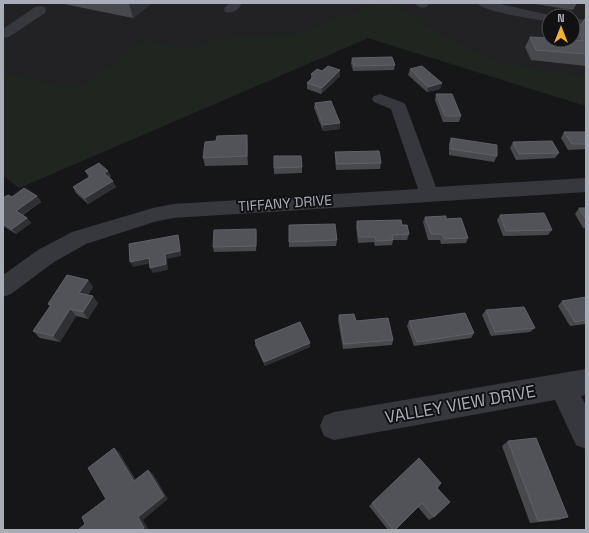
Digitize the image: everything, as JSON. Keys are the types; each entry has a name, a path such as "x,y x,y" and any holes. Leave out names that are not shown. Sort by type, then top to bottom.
{"street":[{"path":"483,3 501,9 541,16"},
{"path":"4,34 40,10"},
{"path":"529,21 541,23"},
{"path":"380,99 398,106 429,194"},
{"name":"TIFFANY DRIVE","path":"3,287 46,256 66,244 79,238 153,215 184,210 586,185"},
{"path":"574,384 586,435"},
{"name":"VALLEY VIEW DRIVE","path":"334,426 574,384"}],"shaded area":[{"path":"3,3 586,3 586,106 368,38 19,188 3,175"},
{"path":"378,3 392,3 437,32 501,63 586,76 586,106 368,38 19,188 3,175 3,72 57,85 82,86 145,39 181,50 226,37 293,35"}],"building":[{"path":"586,17 586,54 536,50 530,37 541,38 541,48 581,48 581,41 583,41 581,36 581,25"},
{"path":"392,57 395,65 354,66 352,58"},
{"path":"328,66 340,70 322,88 307,83 315,75 311,74 317,69 322,71"},
{"path":"422,66 442,83 428,87 410,69"},
{"path":"436,94 452,94 461,116 445,116"},
{"path":"331,101 340,123 323,125 315,103"},
{"path":"564,132 586,132 586,144 572,144"},
{"path":"247,135 247,156 203,158 205,142 216,141 217,136"},
{"path":"451,138 497,145 497,156 451,149"},
{"path":"552,141 559,153 519,154 513,142"},
{"path":"379,151 381,163 337,164 335,152"},
{"path":"274,156 301,156 302,167 274,168"},
{"path":"99,163 108,171 104,173 113,181 85,198 73,187 91,176 85,171"},
{"path":"24,188 37,196 16,211 27,218 12,229 3,223 3,198 8,195 12,197"},
{"path":"579,208 586,208 586,220"},
{"path":"544,213 552,230 506,231 500,215"},
{"path":"446,216 446,219 461,218 468,238 444,239 442,234 431,234 425,217"},
{"path":"401,220 402,225 407,225 409,234 392,235 393,240 376,241 375,237 359,237 357,221"},
{"path":"335,224 337,240 289,242 289,225"},
{"path":"256,229 256,246 213,247 214,230"},
{"path":"178,235 180,251 165,254 166,264 150,268 149,258 130,262 129,244"},
{"path":"67,275 88,280 79,293 93,296 83,312 70,309 53,336 33,331 51,305 48,304"},
{"path":"586,297 586,320 575,322 562,301"},
{"path":"524,307 535,328 495,332 486,310"},
{"path":"465,313 474,333 417,342 409,321"},
{"path":"354,314 356,321 388,318 393,340 344,344 339,315"},
{"path":"300,322 310,343 264,362 255,340"},
{"path":"536,438 568,517 538,521 508,441"},
{"path":"114,448 134,481 148,470 164,496 138,517 144,528 142,530 78,530 85,524 82,517 106,499 88,468"},
{"path":"419,458 441,483 437,488 450,502 434,517 422,503 395,530 393,530 372,503"}]}
